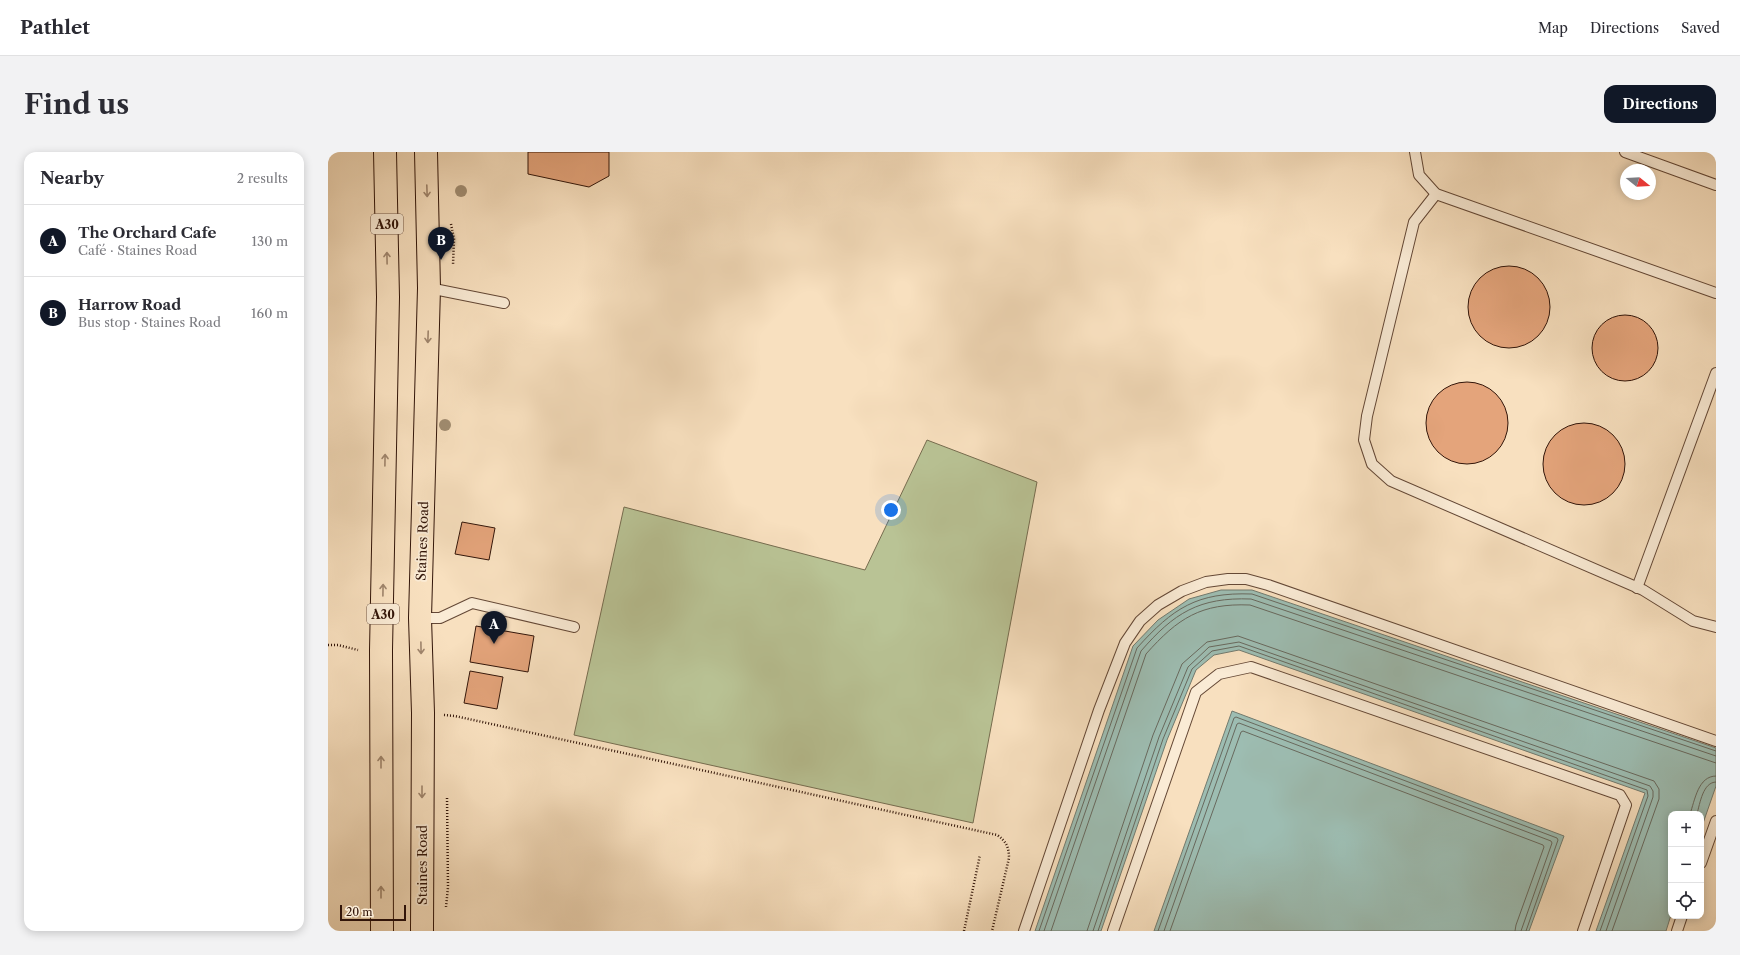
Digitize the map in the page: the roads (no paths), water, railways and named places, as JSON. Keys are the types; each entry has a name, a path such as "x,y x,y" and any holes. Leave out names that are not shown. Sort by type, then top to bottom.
{"highway":[{"name":"A30","path":"382,931 381,650 388,297 385,152"},
{"name":"Staines Road","path":"422,931 422,712 420,618 429,288 426,152"}],"lane":[{"path":"1415,152 1419,175 1436,194 1716,293"},
{"path":"1625,152 1716,185"},
{"path":"1436,194 1414,222 1367,416 1364,440 1372,464 1391,481 1636,588 1693,621 1716,628"},
{"path":"429,288 504,303"},
{"path":"1636,588 1716,373"},
{"path":"1024,931 1099,710 1125,643 1140,621 1158,605 1182,591 1206,582 1228,579 1246,579 1268,585 1716,741"},
{"path":"420,618 440,618 472,603 574,626"},
{"path":"1113,931 1196,692 1219,674 1251,667 1620,795 1626,805 1583,931"},
{"path":"1704,855 1716,821"},
{"path":"1677,931 1681,919"}],"water":[{"path":"1221,590 1252,590 1716,748 1716,786 1704,820 1704,811 1668,811 1668,919 1670,919 1666,931 1596,931 1645,793 1239,650 1214,655 1196,670 1167,740 1101,931 1035,931 1133,646 1158,620 1189,599"},
{"path":"1232,711 1564,836 1529,931 1154,931"}],"place":[{"name":"Harrow Road","path":"441,260"},
{"name":"The Orchard Cafe","path":"494,644"}]}
